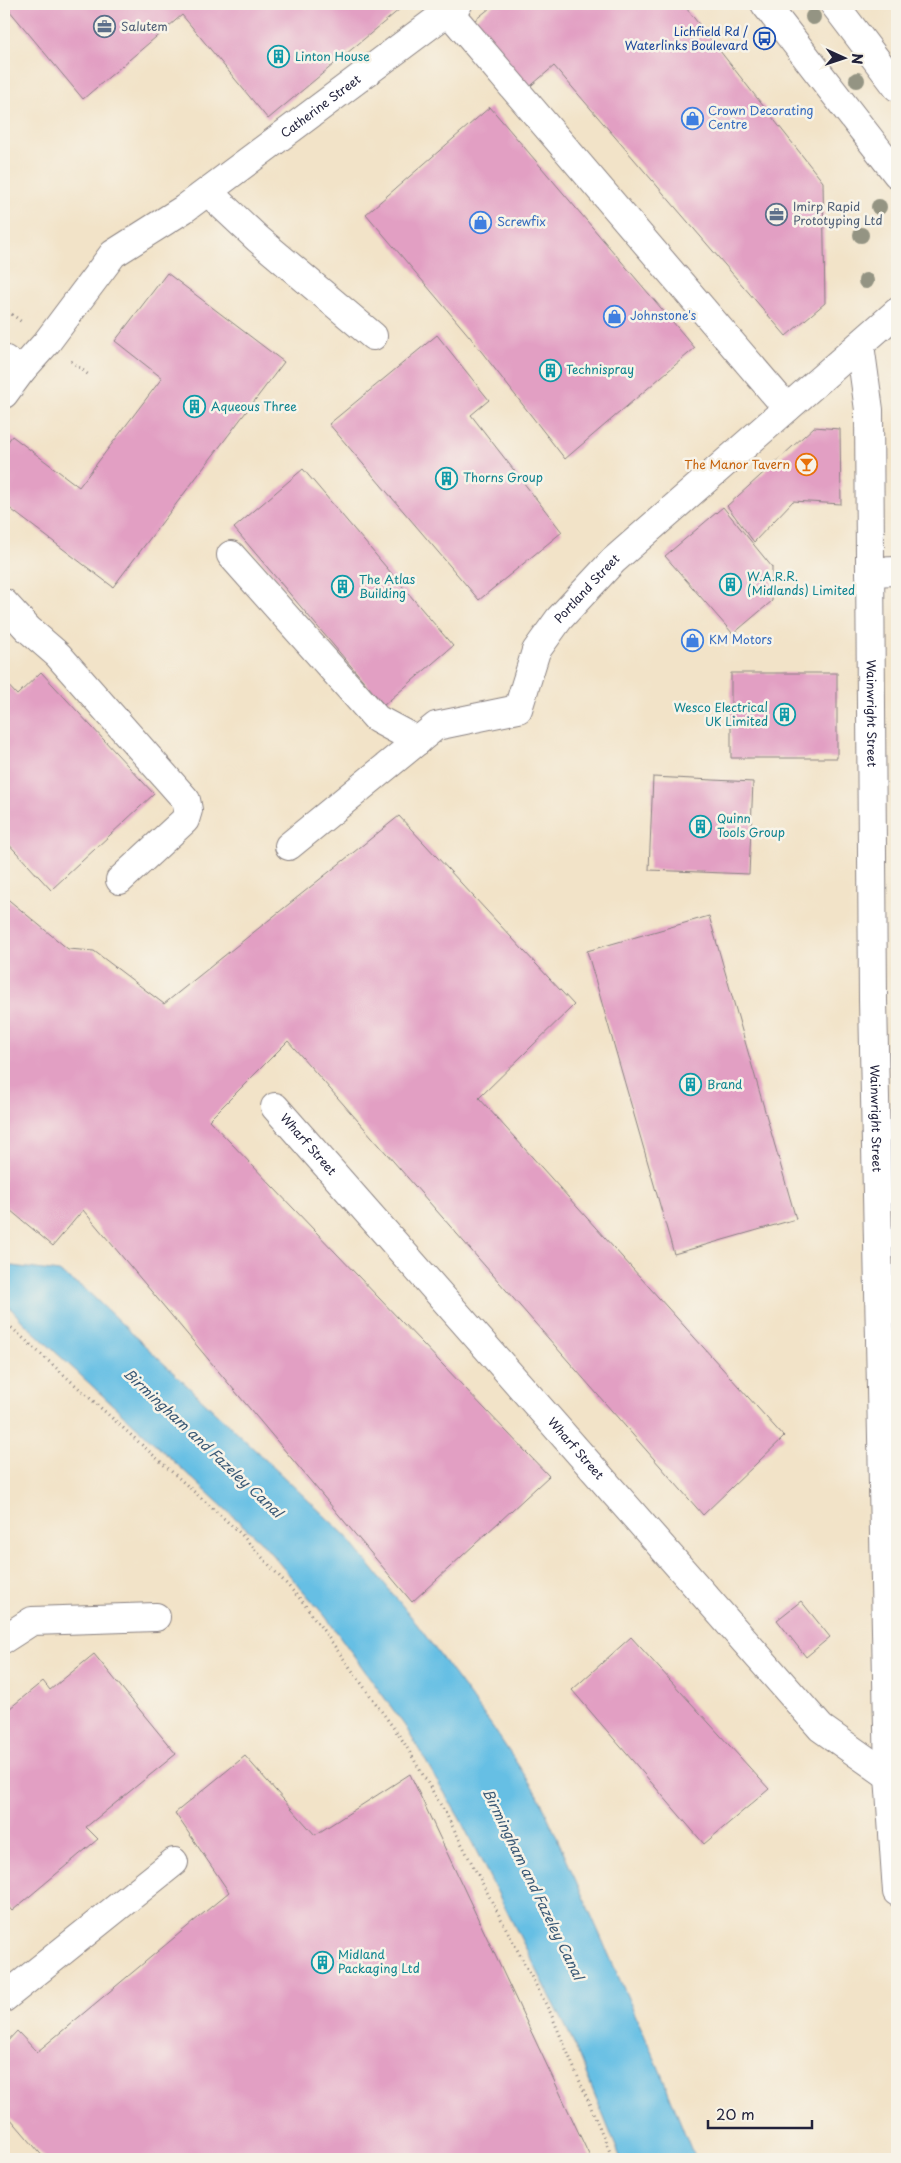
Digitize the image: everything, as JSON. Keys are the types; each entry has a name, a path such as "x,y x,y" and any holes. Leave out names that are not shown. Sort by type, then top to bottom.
{"street":[{"path":"765,4 897,174"},
{"path":"834,4 897,87"},
{"path":"453,8 787,408"},
{"name":"Catherine Street","path":"4,394 12,365 47,342 114,254 208,192 453,8"},
{"path":"208,192 258,239 373,336"},
{"name":"Portland Street","path":"289,846 436,726 518,709 536,651 559,619 613,560 897,312"},
{"name":"Wainwright Street","path":"860,345 869,410 872,1000 897,1892"},
{"path":"231,555 377,719 418,741"},
{"path":"870,572 897,571"},
{"path":"4,603 28,629 58,654 186,800 188,810 185,820 120,880"},
{"name":"Wharf Street","path":"275,1107 820,1728 893,1775"},
{"path":"4,1639 32,1621 156,1617"},
{"path":"4,1998 174,1862"}],"path":[{"path":"4,1320 240,1533 302,1601 403,1741 446,1814 551,2014 613,2159"}],"water":[{"name":"Birmingham and Fazeley Canal","path":"4,1265 59,1272 85,1289 346,1536 413,1619 492,1726 538,1795 658,2066 695,2159 621,2159 572,2039 460,1819 405,1726 325,1616 260,1541 23,1322 4,1301"}],"building":[{"name":"Linton House","path":"4,4 302,4 306,9 312,4 406,4 268,119 182,15 83,99"},
{"path":"495,4 683,4 823,182 825,303 786,336 554,66 526,90 470,24"},
{"path":"490,107 695,348 565,459 470,337 366,214"},
{"name":"Aqueous Three","path":"167,273 284,362 113,587 4,504 4,447 12,436 79,487 162,378 115,341"},
{"name":"Thorns Group","path":"437,335 489,400 471,415 562,532 479,600 329,424"},
{"name":"The Manor Tavern","path":"814,427 840,429 841,504 793,501 754,542 727,506"},
{"name":"The Atlas Building","path":"303,469 453,646 384,705 234,528"},
{"name":"W.A.R.R. (Midlands) Limited","path":"723,507 772,567 772,601 733,634 665,556"},
{"path":"41,672 154,794 51,890 4,839 4,681 17,695"},
{"name":"Wesco Electrical UK Limited","path":"731,673 837,673 837,758 731,758"},
{"name":"Quinn Tools Group","path":"653,777 753,782 749,874 649,870"},
{"path":"399,816 574,1005 479,1098 784,1437 703,1515 288,1041 209,1120 549,1476 412,1602 83,1210 53,1246 4,1205 4,896 68,949 94,951 164,1004"},
{"name":"Brand","path":"709,916 796,1219 674,1254 587,951"},
{"path":"801,1601 830,1637 806,1657 777,1620"},
{"path":"631,1637 769,1789 704,1844 572,1690"},
{"path":"94,1654 176,1754 86,1827 98,1839 12,1911 4,1902 4,1713 43,1681 50,1690"},
{"name":"Midland Packaging Ltd","path":"245,1756 315,1835 410,1774 591,2159 45,2159 4,2111 4,2045 17,2031 37,2052 229,1892 175,1813"}],"place":[{"name":"Salutem","path":"105,27"},
{"name":"Lichfield Rd / Waterlinks Boulevard","path":"764,39"},
{"name":"Linton House","path":"279,57"},
{"name":"Crown Decorating Centre","path":"692,118"},
{"name":"Imirp Rapid Prototyping Ltd","path":"777,214"},
{"name":"Screwfix","path":"481,222"},
{"name":"Johnstone's","path":"614,316"},
{"name":"Technispray","path":"550,370"},
{"name":"Aqueous Three","path":"195,407"},
{"name":"The Manor Tavern","path":"806,465"},
{"name":"Thorns Group","path":"447,478"},
{"name":"W.A.R.R. (Midlands) Limited","path":"731,584"},
{"name":"The Atlas Building","path":"343,587"},
{"name":"KM Motors","path":"693,640"},
{"name":"Wesco Electrical UK Limited","path":"784,715"},
{"name":"Quinn Tools Group","path":"701,826"},
{"name":"Brand","path":"691,1085"},
{"name":"Midland Packaging Ltd","path":"322,1962"}]}
